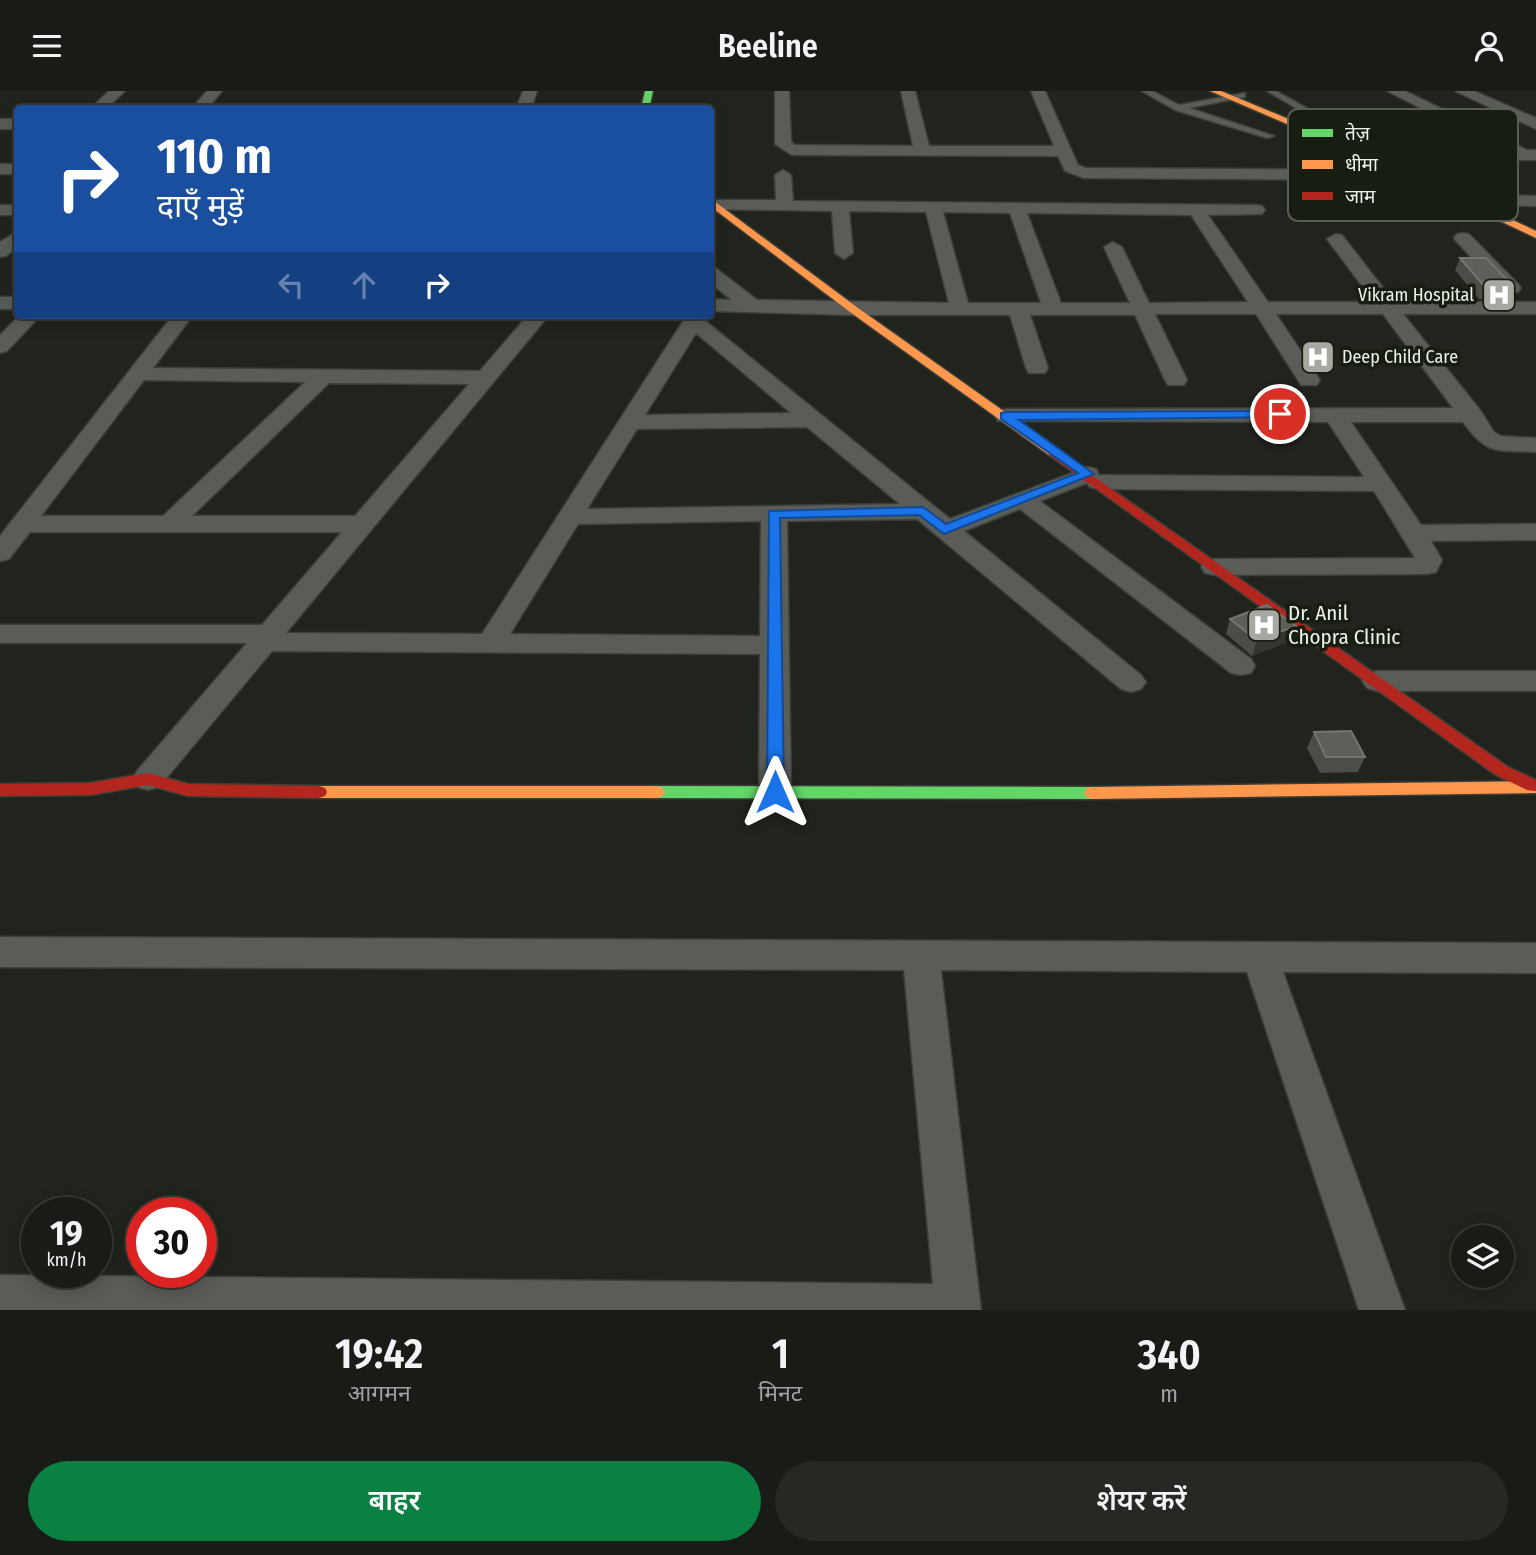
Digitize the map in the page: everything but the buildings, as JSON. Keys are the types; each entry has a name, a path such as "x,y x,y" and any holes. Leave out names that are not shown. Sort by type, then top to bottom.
{"street":[{"path":"102,105 118,91"},
{"path":"202,105 215,91"},
{"path":"782,91 785,148 802,151 1064,151"},
{"path":"908,91 922,151"},
{"path":"1038,91 1071,168 1094,174 1288,175"},
{"path":"1394,91 1433,109"},
{"path":"1462,91 1502,109"},
{"path":"1229,94 1288,117"},
{"path":"1229,94 1288,120"},
{"path":"1518,116 1536,124"},
{"path":"783,174 785,206"},
{"path":"1518,201 1536,201"},
{"path":"714,203 1256,210"},
{"path":"714,204 853,309 1214,567 1502,771 1536,787"},
{"path":"840,206 844,253"},
{"path":"933,207 960,309"},
{"path":"1017,208 1053,309"},
{"path":"1196,209 1259,309 1309,380"},
{"path":"1506,221 1536,235"},
{"path":"1463,238 1534,310"},
{"path":"1336,239 1472,415 1486,437 1495,443 1536,445"},
{"path":"0,252 14,240"},
{"path":"1113,247 1176,380"},
{"path":"714,276 751,305"},
{"path":"714,312 751,305 853,309 1534,310"},
{"path":"1018,309 1037,368"},
{"path":"0,347 27,319"},
{"path":"0,553 180,319"},
{"path":"148,779 536,319"},
{"path":"491,643 697,319"},
{"path":"705,319 813,420 1131,682"},
{"path":"138,374 486,378"},
{"path":"170,524 324,376"},
{"path":"1214,567 1427,566 1429,560 1414,533 1334,414"},
{"path":"1006,416 1472,415"},
{"path":"630,422 813,420"},
{"path":"944,530 1093,478 1381,484"},
{"path":"1023,501 1241,666"},
{"path":"570,517 923,511"},
{"path":"774,514 775,792"},
{"path":"22,524 364,524"},
{"path":"1414,533 1536,532"},
{"path":"0,633 491,643 775,645"},
{"path":"1377,681 1536,681"},
{"path":"0,790 90,789 148,779 188,790 223,792 1185,793 1536,787"},
{"path":"1,955 1536,958"},
{"path":"0,1297 958,1309 921,955"},
{"path":"1260,957 1382,1310"}],"lane":[{"path":"1146,91 1178,108 1270,136"},
{"path":"1271,91 1302,109"},
{"path":"1178,108 1229,94"}],"traffic: fast":[{"path":"646,105 649,91"},
{"path":"657,792 1092,793"}],"traffic: slow":[{"path":"1214,91 1288,122"},
{"path":"714,204 854,310 1053,452"},
{"path":"1507,221 1536,235"},
{"path":"1092,793 1536,787"},
{"path":"319,792 657,792"}],"traffic: jam":[{"path":"1053,452 1502,771 1533,786"},
{"path":"0,790 90,789 148,779 188,790 319,792"}],"place":[{"name":"Vikram Hospital","path":"1499,295"},
{"name":"Deep Child Care","path":"1318,357"},
{"name":"Dr. Anil Chopra Clinic","path":"1264,625"}],"route":[{"path":"775,792 774,514 923,511 944,530 1088,474 1006,416 1280,414"}]}
